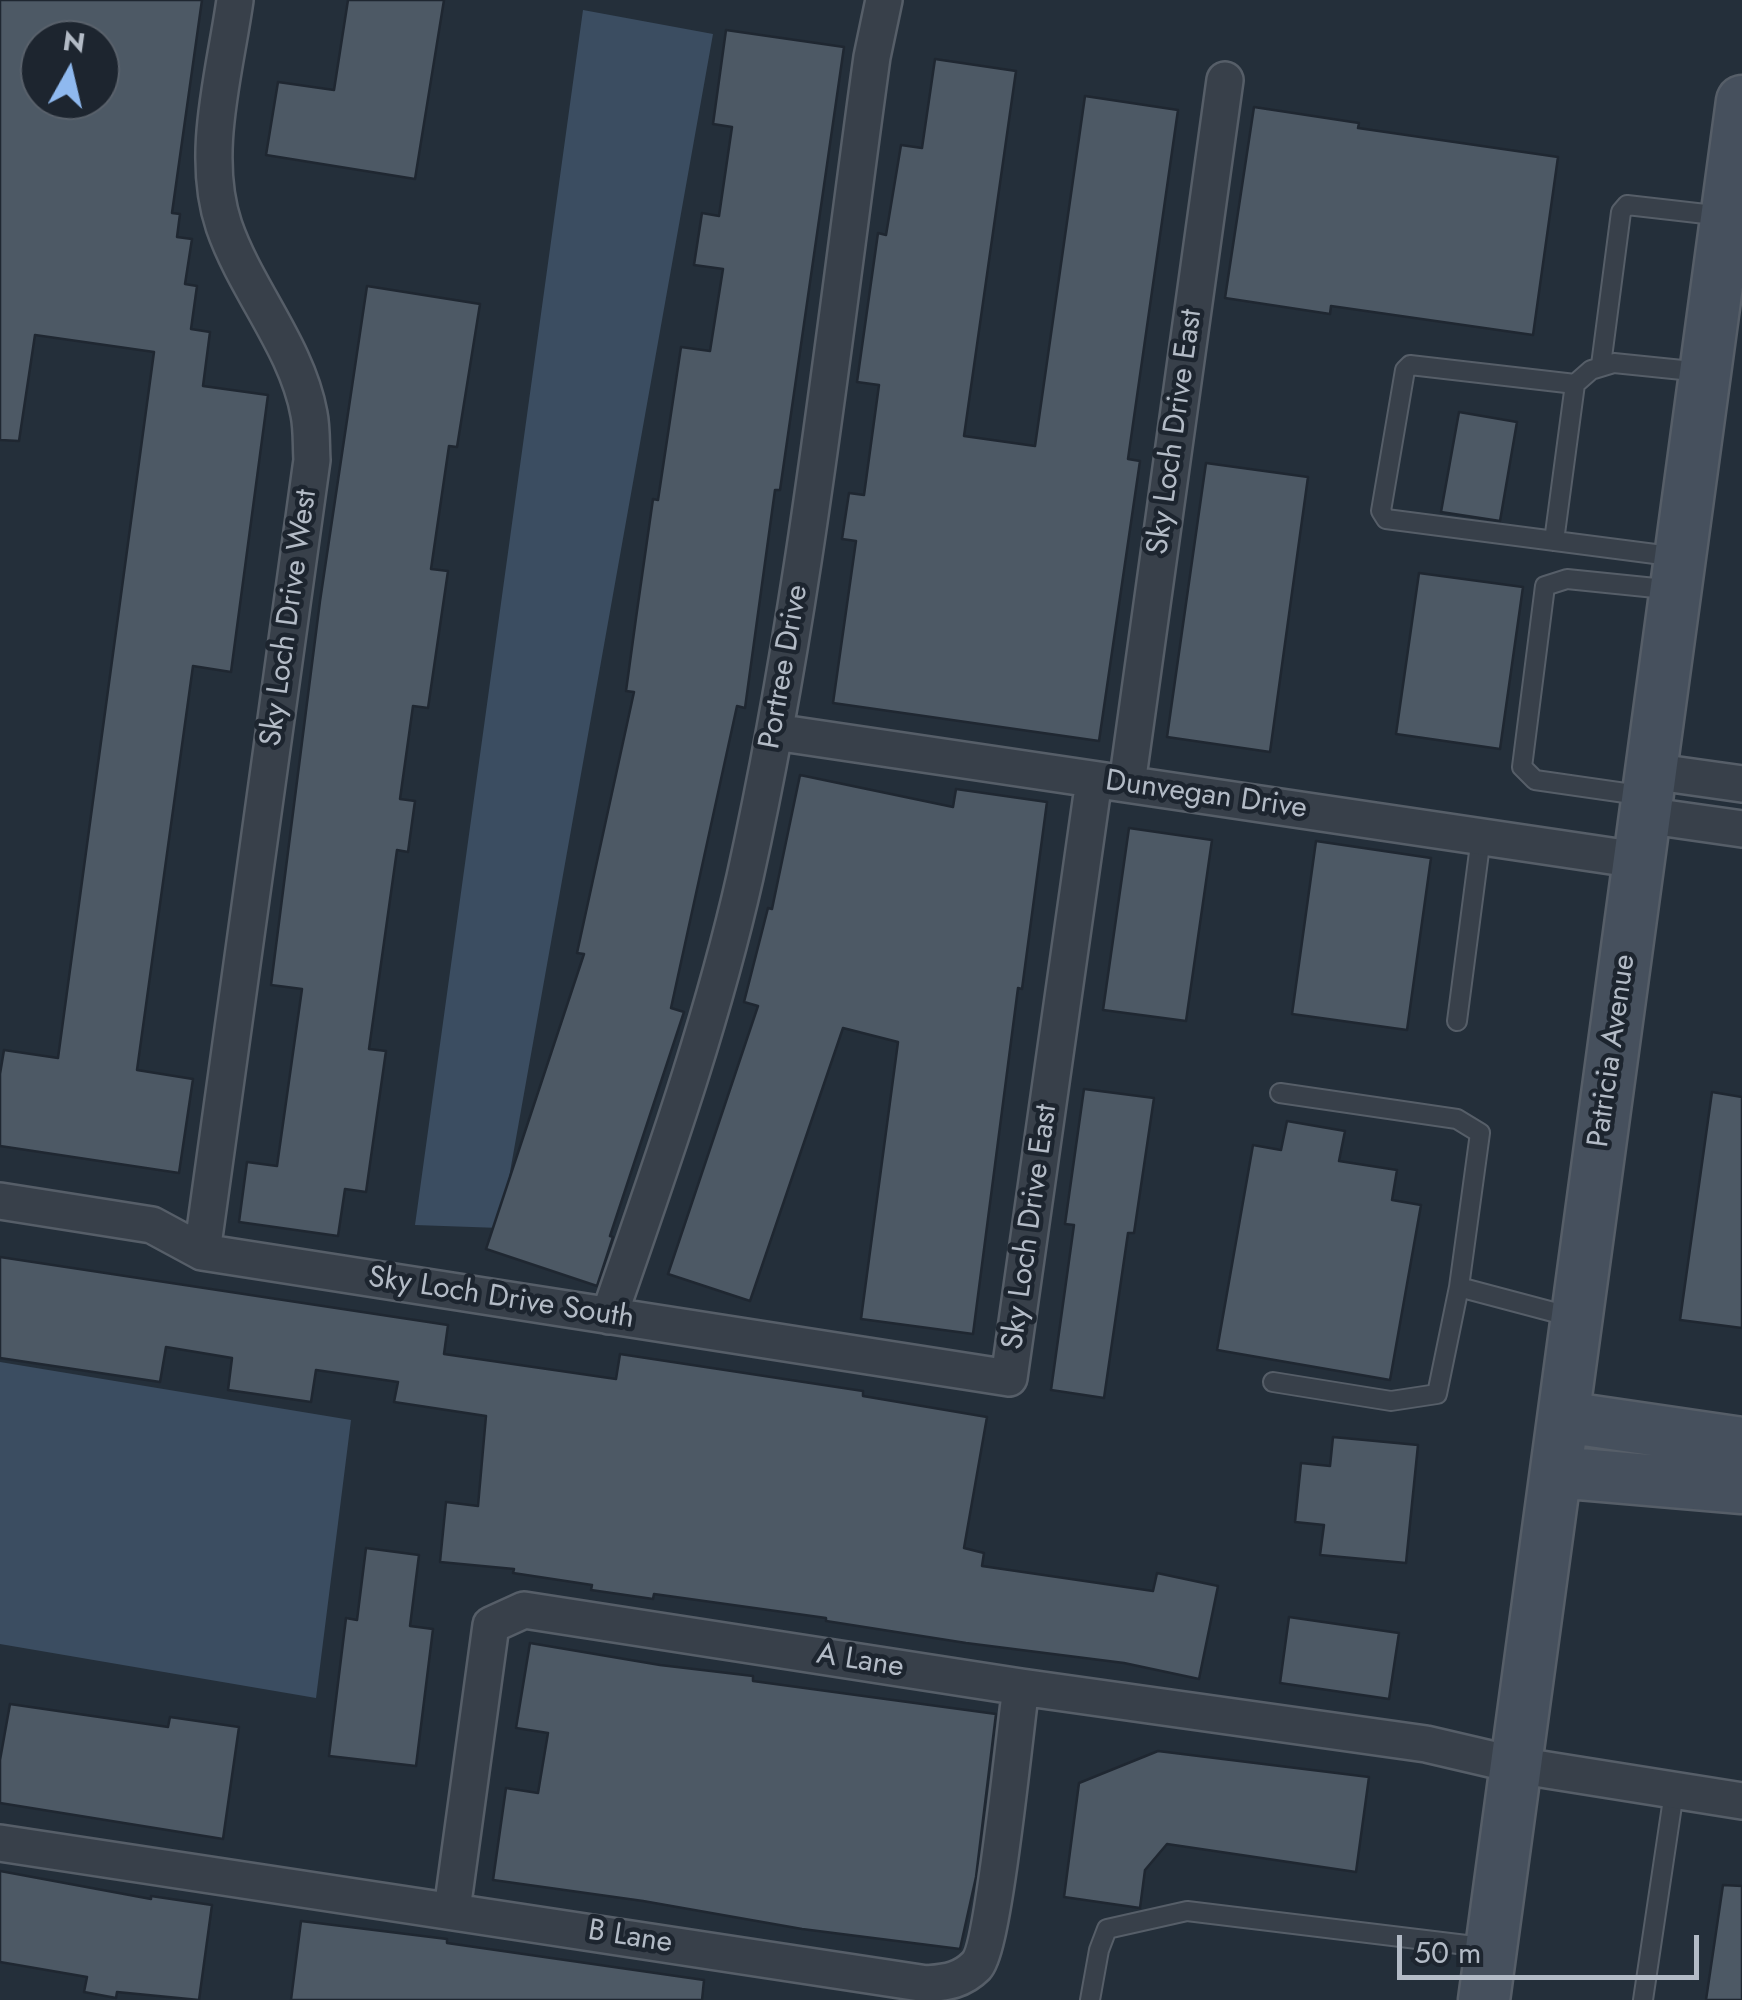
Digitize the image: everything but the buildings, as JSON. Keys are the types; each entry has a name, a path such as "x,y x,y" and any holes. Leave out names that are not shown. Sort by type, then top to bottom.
{"street":[{"name":"Sky Loch Drive West","path":"202,1252 312,460 309,412 224,227 216,188 214,148 235,0"},
{"name":"Portree Drive","path":"609,1316 676,1124 711,1007 744,880 775,732 792,635 872,57 884,0"},
{"name":"Sky Loch Drive East","path":"1009,1378 1225,80"},
{"name":"Patricia Avenue","path":"1484,2000 1741,121"},
{"name":"Dunvegan Drive","path":"775,732 1481,837 1645,810"},
{"path":"1645,810 1742,784"},
{"path":"1645,810 1742,829"},
{"name":"Sky Loch Drive South","path":"0,1200 152,1225 202,1252 1009,1378"},
{"path":"1564,1417 1742,1443"},
{"path":"1556,1472 1742,1488"},
{"name":"A Lane","path":"452,1910 491,1625 524,1610 1021,1687 1426,1744 1516,1765 1742,1800"},
{"name":"B Lane","path":"0,1843 927,1984 956,1981 979,1964 991,1918 1021,1687"}],"lane":[{"path":"1601,365 1621,212 1627,205 1726,216"},
{"path":"1677,574 1554,541 1386,519 1381,511 1405,370 1410,365 1576,384 1601,365 1627,363 1705,372"},
{"path":"1554,541 1576,384"},
{"path":"1645,810 1535,780 1522,767 1544,586 1567,579 1677,574"},
{"path":"1456,1021 1481,837"},
{"path":"1273,1382 1391,1400 1437,1394 1459,1287 1480,1134 1457,1120 1280,1092"},
{"path":"1459,1287 1577,1319"},
{"path":"1643,2000 1674,1792"},
{"path":"1090,2000 1106,1929 1187,1911 1491,1948"}],"water":[{"path":"583,10 713,34 500,1228 415,1225"},
{"path":"0,1362 351,1420 316,1698 0,1644"}]}
